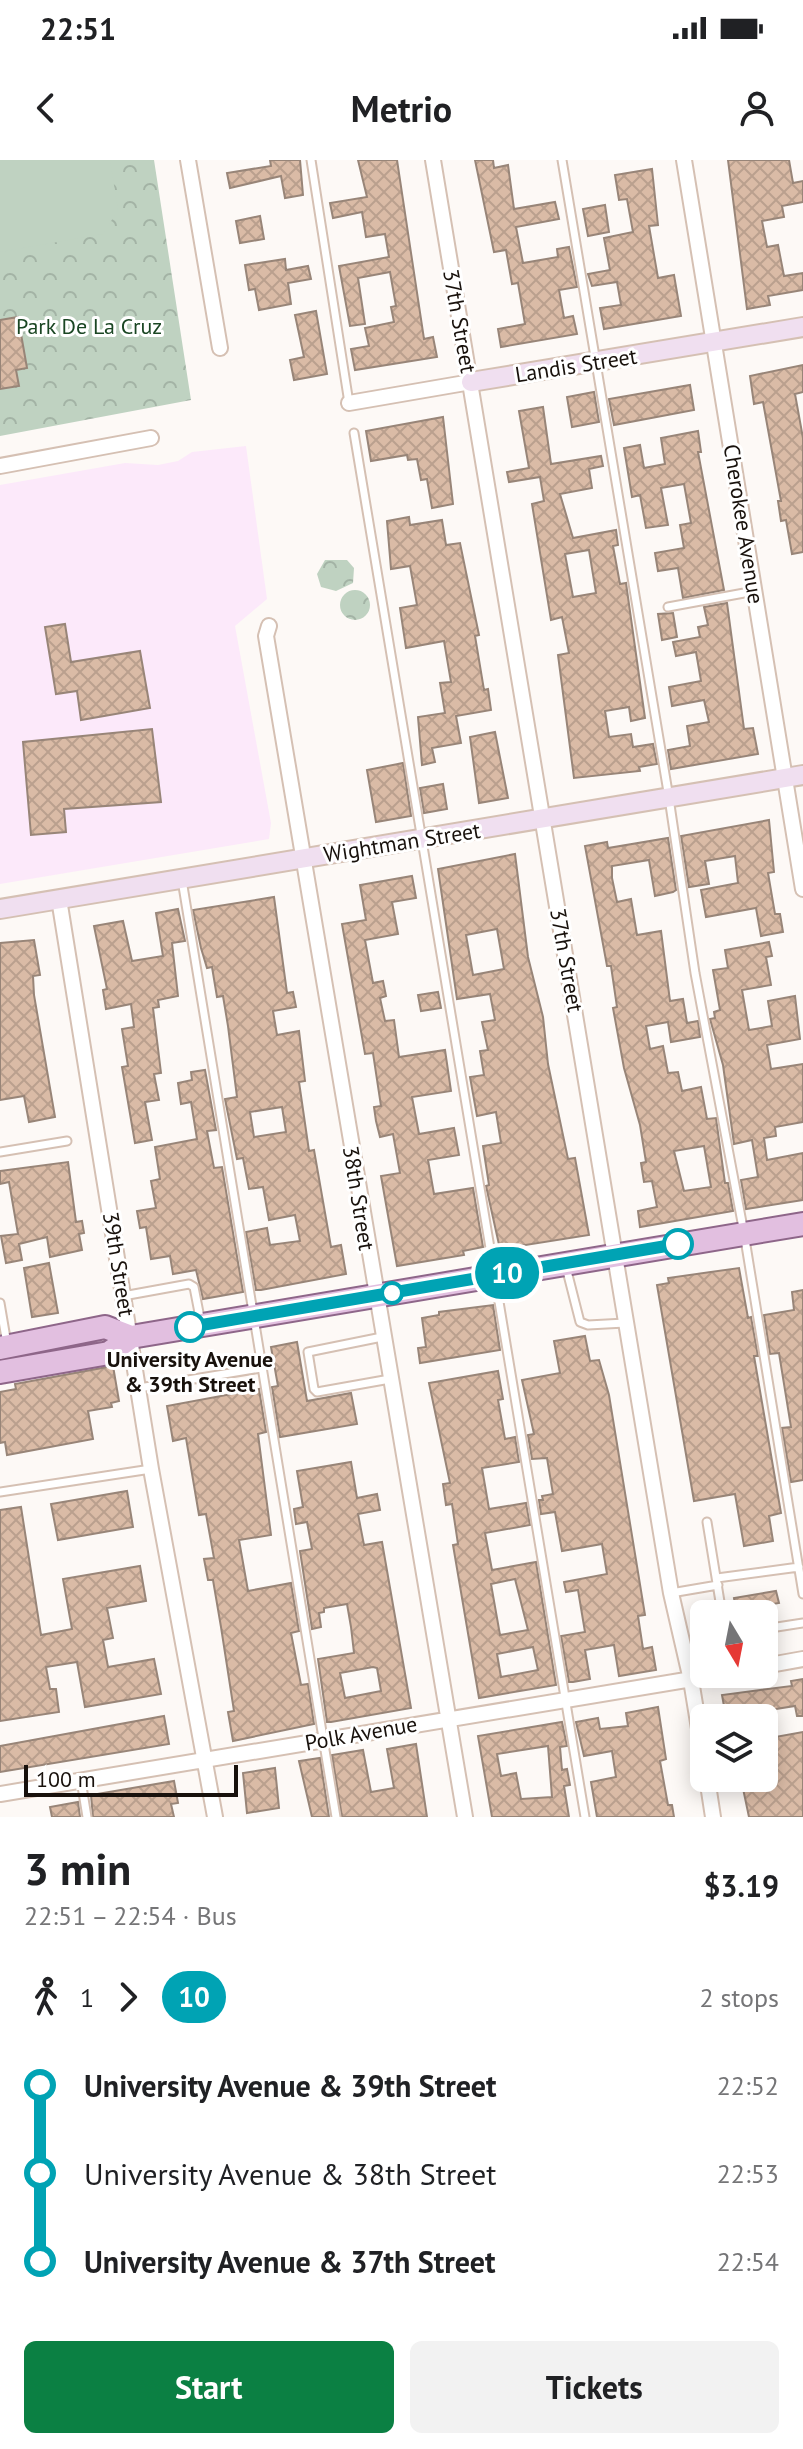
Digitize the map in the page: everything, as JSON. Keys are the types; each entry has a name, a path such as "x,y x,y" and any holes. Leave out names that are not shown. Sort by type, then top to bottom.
{"main road":[{"name":"Landis Street","path":"471,382 803,327"},
{"name":"Wightman Street","path":"0,909 794,777"},
{"path":"0,1372 109,1353 131,1337 803,1224"},
{"path":"4,1347 105,1327 131,1337"}],"street":[{"path":"188,160 220,348"},
{"name":"37th Street","path":"433,160 671,1593 690,1676"},
{"name":"Cherokee Avenue","path":"684,160 755,591 794,777 803,889"},
{"name":"Landis Street","path":"349,403 471,382"},
{"path":"0,466 151,438"},
{"name":"38th Street","path":"269,626 266,636 465,1817"},
{"name":"39th Street","path":"59,899 151,1469 215,1817"},
{"path":"778,1663 803,1659"},
{"name":"Polk Avenue","path":"0,1794 690,1680"},
{"path":"709,1792 713,1817"}],"lane":[{"path":"311,160 349,403"},
{"path":"562,160 669,798 695,973 744,1233 803,1594"},
{"path":"354,433 585,1817"},
{"path":"668,607 755,591"},
{"path":"182,879 336,1817"},
{"path":"0,1152 67,1141"},
{"path":"565,1263 580,1322 588,1325 627,1323"},
{"path":"123,1296 189,1284 194,1287 202,1325"},
{"path":"0,1303 4,1347"},
{"path":"382,1337 308,1352 314,1389 317,1392 390,1379"},
{"path":"139,1388 261,1368"},
{"path":"0,1492 151,1469"},
{"path":"707,1522 720,1600"},
{"path":"671,1593 799,1567"},
{"path":"778,1627 803,1623"},
{"path":"81,1779 87,1817"}],"shaded area":[{"path":"246,446 267,599 235,626 271,823 269,839 0,884 0,485 125,463 158,465 178,461 192,452"}],"green space":[{"name":"Park De La Cruz","path":"0,160 154,160 191,400 0,436"},
{"path":"0,160 110,160 118,210 103,234 0,252"},
{"path":"325,560 347,560 354,568 353,583 336,591 321,587 317,574"},
{"path":"355,590 366,594 370,605 366,616 355,620 344,616 340,605 344,594"}],"building":[{"path":"270,160 300,160 303,195 285,198 281,176 230,188 227,173 271,166"},
{"path":"358,160 397,160 424,339 433,337 437,357 355,370 351,349 369,346 365,328 394,322 391,307 396,306 390,272 358,278 365,324 350,326 339,266 389,257 385,234 366,237 362,212 333,218 330,203 367,197"},
{"path":"475,160 493,160 494,168 508,165 514,209 555,202 559,219 516,227 523,263 558,257 557,249 569,247 577,287 559,290 564,318 573,316 577,334 501,347 498,329 525,324 518,283 512,284 506,250 494,252"},
{"path":"728,160 789,160 793,183 803,181 803,202 782,206 784,217 762,221 767,247 778,245 784,276 803,273 803,290 768,296 770,305 747,309"},
{"path":"652,169 658,225 649,226 658,278 674,275 681,316 604,329 600,308 621,305 617,282 592,286 588,274 610,270 604,238 633,232 627,199 619,200 615,175"},
{"path":"605,205 609,232 588,236 583,209"},
{"path":"260,216 264,239 240,243 236,221"},
{"path":"285,259 286,270 308,266 311,279 288,283 291,304 259,310 255,289 249,290 245,265"},
{"path":"316,311 327,374 294,380 290,360 304,357 295,315"},
{"path":"18,317 27,368 16,370 19,386 0,389 0,320"},
{"path":"803,365 803,392 795,394 803,438 803,552 792,554 786,520 781,521 778,501 781,501 763,402 754,404 750,376"},
{"path":"690,385 694,410 614,425 609,399"},
{"path":"594,392 599,422 572,427 567,397"},
{"path":"543,407 551,464 601,456 603,466 589,469 592,488 560,494 573,538 616,530 618,545 613,546 620,584 626,583 645,718 631,721 629,707 605,711 609,737 631,734 633,747 653,744 657,764 639,767 640,771 574,778 558,655 569,653 562,617 551,620 532,504 544,501 540,477 509,482 507,472 529,468 519,411","holes":["589,550 596,593 573,597 565,554"]},
{"path":"443,417 453,504 432,508 427,479 421,480 417,459 408,460 407,455 371,461 366,431"},
{"path":"698,431 701,452 698,452 724,590 683,598 678,568 658,571 655,553 684,548 680,525 691,523 684,484 661,488 668,525 646,528 640,495 632,497 624,448 640,445 644,468 665,464 661,438"},
{"path":"409,517 410,525 442,520 446,545 460,543 479,635 475,636 484,690 488,689 491,710 456,716 461,743 432,748 435,762 422,765 418,717 445,713 440,683 451,682 444,641 406,648 400,608 417,605 410,566 391,569 387,521"},
{"path":"727,603 744,729 753,728 758,754 671,769 668,750 690,746 687,726 709,722 704,700 672,706 669,687 701,681 696,652 676,656 673,642 700,637 698,627 708,625 704,607"},
{"path":"673,613 677,637 662,640 658,614"},
{"path":"65,624 71,662 140,651 150,708 81,720 77,691 56,694 45,627"},
{"path":"152,729 161,802 64,809 66,832 31,835 23,742"},
{"path":"495,732 508,798 479,803 470,737"},
{"path":"403,763 411,816 376,822 367,770"},
{"path":"443,784 447,809 424,813 420,788"},
{"path":"769,820 774,872 768,873 775,914 780,914 783,932 761,936 756,908 706,917 701,890 738,883 735,856 705,861 709,884 689,887 681,836"},
{"path":"668,838 676,890 655,896 649,860 612,866 612,878 617,902 631,899 637,935 661,931 670,1001 683,999 687,1023 698,1021 700,1037 671,1042 668,1022 646,1026 650,1049 663,1046 668,1073 678,1072 682,1091 701,1087 707,1119 716,1118 725,1183 728,1183 733,1211 640,1227 638,1211 657,1207 652,1181 644,1182 641,1163 646,1162 640,1125 624,1068 613,1008 617,1007 611,966 607,966 585,846 607,842 608,848","holes":["704,1146 711,1187 684,1191 674,1151"]},
{"path":"515,854 528,957 543,1017 548,1064 568,1159 575,1158 589,1235 500,1249 486,1186 489,1185 483,1146 501,1143 496,1112 477,1116 470,1077 484,1075 480,1051 488,1050 482,1022 495,1020 490,994 457,999 438,869","holes":["497,929 504,969 473,975 466,935"]},
{"path":"412,876 416,898 392,902 398,934 365,940 373,983 383,981 386,996 380,998 385,1021 394,1020 399,1057 445,1050 451,1091 412,1097 419,1134 454,1128 459,1155 428,1160 434,1194 473,1188 483,1247 463,1251 464,1255 397,1266 381,1176 400,1173 393,1134 380,1137 376,1121 374,1107 381,1106 373,1053 365,1054 342,924 366,920 360,885"},
{"path":"274,897 287,993 293,992 296,1007 273,1011 277,1035 299,1031 305,1081 299,1082 309,1151 314,1150 331,1247 341,1245 346,1274 256,1290 246,1232 267,1228 270,1245 300,1241 295,1215 269,1220 263,1187 249,1189 243,1158 237,1159 225,1099 237,1097 223,996 217,997 212,967 207,968 193,910","holes":["282,1107 286,1132 254,1137 250,1112"]},
{"path":"178,909 185,941 172,943 178,996 158,1000 159,1007 153,1008 161,1073 154,1074 159,1100 145,1102 152,1140 135,1143 122,1067 128,1066 122,1029 134,1027 131,1004 106,1009 103,990 107,989 94,926 123,921 132,961 163,956 156,913"},
{"path":"34,940 40,975 33,976 34,995 55,1117 29,1122 24,1096 0,1100 0,943"},
{"path":"769,942 772,956 766,957 771,985 742,990 749,1030 772,1026 768,1001 795,996 800,1039 767,1045 771,1069 803,1064 803,1122 775,1127 776,1136 764,1138 767,1160 803,1153 803,1200 746,1209 741,1180 758,1177 752,1140 734,1144 723,1065 710,1019 715,1018 714,1012 720,1010 713,970 728,968 725,950"},
{"path":"438,992 441,1008 421,1011 418,995"},
{"path":"205,1070 216,1130 207,1131 214,1168 222,1167 243,1292 203,1299 196,1270 173,1274 170,1256 151,1259 146,1227 140,1228 137,1211 156,1208 151,1181 160,1179 155,1147 197,1139 191,1102 181,1104 178,1083 192,1080 191,1072"},
{"path":"68,1162 76,1222 82,1221 84,1233 79,1234 82,1250 50,1257 47,1237 19,1244 22,1260 6,1263 1,1236 18,1234 9,1182 0,1184 0,1171"},
{"path":"49,1263 58,1313 32,1317 24,1268"},
{"path":"739,1268 758,1356 754,1356 781,1513 769,1516 773,1541 744,1546 735,1494 694,1501 657,1285 669,1283 668,1278"},
{"path":"803,1290 803,1480 791,1482 782,1428 791,1427 779,1353 770,1354 764,1315 794,1310 792,1292"},
{"path":"493,1305 500,1350 420,1363 418,1348 426,1347 422,1318 439,1315 439,1312"},
{"path":"585,1336 590,1361 599,1360 609,1395 645,1615 638,1616 643,1649 652,1647 656,1670 619,1676 614,1645 585,1650 590,1679 569,1682 561,1636 585,1632 578,1590 566,1592 564,1582 607,1574 602,1544 562,1551 555,1512 541,1514 539,1500 543,1500 542,1496 553,1494 547,1458 532,1459 528,1435 534,1434 522,1380 560,1373 554,1341"},
{"path":"297,1342 307,1401 351,1393 357,1424 280,1437 272,1387 278,1386 271,1347"},
{"path":"113,1366 119,1401 111,1403 112,1407 88,1411 93,1439 7,1455 5,1442 0,1443 0,1392 16,1389 15,1384"},
{"path":"498,1371 503,1399 498,1400 505,1439 515,1437 519,1462 482,1468 489,1509 526,1503 530,1525 485,1533 492,1570 536,1562 556,1685 479,1698 453,1545 458,1544 452,1504 446,1505 443,1484 450,1483 429,1383","holes":["515,1579 528,1630 500,1635 491,1584","533,1647 538,1670 501,1677 497,1654"]},
{"path":"259,1389 266,1432 258,1434 271,1535 239,1540 248,1591 291,1583 299,1631 291,1633 301,1685 308,1684 314,1724 233,1741 228,1712 234,1711 221,1627 213,1580 208,1580 204,1559 214,1558 206,1514 199,1515 186,1438 173,1441 167,1406"},
{"path":"351,1462 357,1498 377,1494 380,1510 358,1514 364,1545 382,1542 411,1708 327,1722 318,1659 354,1653 351,1627 347,1604 324,1608 324,1612 319,1613 321,1627 312,1629 300,1551 312,1549 307,1522 296,1524 294,1509 303,1507 297,1471","holes":["377,1668 381,1691 345,1698 340,1673"]},
{"path":"127,1491 133,1527 58,1540 51,1504"},
{"path":"21,1507 41,1635 72,1629 63,1579 140,1566 146,1601 107,1608 113,1638 103,1640 108,1667 154,1659 161,1694 85,1707 77,1662 46,1667 50,1689 56,1689 59,1712 0,1721 0,1510"},
{"path":"776,1591 779,1603 778,1600 734,1598"},
{"path":"803,1679 803,1716 797,1716 795,1706 778,1709 778,1704 724,1704 722,1695 792,1686 791,1681"},
{"path":"658,1707 666,1759 660,1761 668,1805 672,1805 674,1817 597,1817 591,1782 616,1777 612,1751 584,1756 576,1722 598,1718 600,1729 628,1726 626,1713"},
{"path":"164,1716 169,1744 0,1772 0,1746"},
{"path":"562,1722 567,1746 560,1747 562,1770 567,1769 570,1785 564,1786 569,1817 492,1817 478,1736","holes":["548,1746 552,1797 521,1799 516,1773 501,1776 497,1754"]},
{"path":"803,1732 803,1817 749,1817 744,1792 778,1792 778,1736"},
{"path":"416,1744 427,1817 342,1817 332,1755 363,1750 371,1792 394,1788 387,1749"},
{"path":"320,1758 329,1817 312,1817 299,1761"},
{"path":"275,1768 279,1808 247,1813 243,1773"},
{"path":"174,1781 178,1803 171,1804 174,1817 93,1817 91,1795"},
{"path":"78,1802 80,1817 52,1817 50,1807"}],"bus line":[{"name":"10","path":"190,1327 678,1244"}],"place":[{"name":"University Avenue & 39th Street","path":"190,1327"}]}
